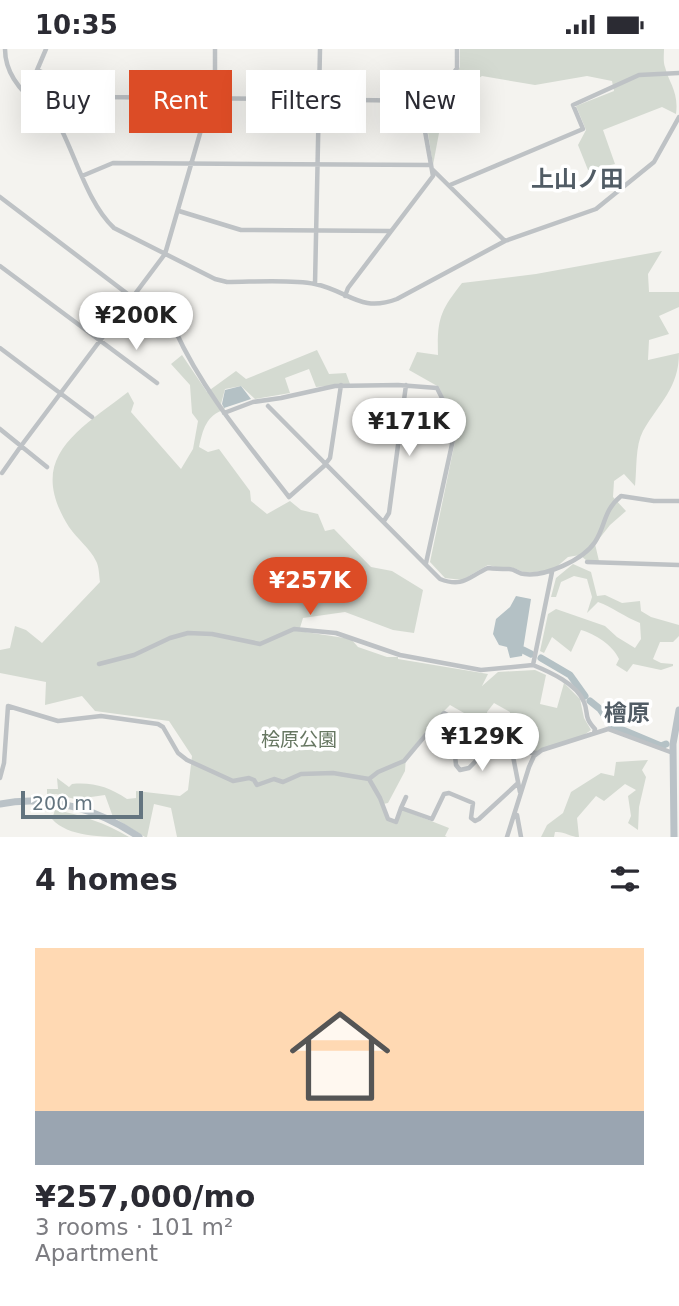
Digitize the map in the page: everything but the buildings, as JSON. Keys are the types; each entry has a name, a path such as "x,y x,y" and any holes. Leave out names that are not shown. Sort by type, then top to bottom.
{"street":[{"path":"5,49 2,59 21,88"},
{"path":"37,70 46,49"},
{"path":"215,49 215,70"},
{"path":"320,49 320,70"},
{"path":"456,70 457,49"},
{"path":"450,185 583,129 573,105 639,75 679,73"},
{"path":"63,133 82,176 109,224 214,279 227,282 315,284 369,305 384,304 505,241 596,209 654,162 679,117"},
{"path":"2,473 164,254 201,133"},
{"path":"315,284 318,133"},
{"path":"345,296 348,288 432,176 425,133"},
{"path":"82,176 113,163 431,167 505,241"},
{"path":"0,197 175,330 189,362 224,414 289,497 326,464 332,450 341,386"},
{"path":"179,211 241,230 391,231"},
{"path":"0,266 157,383"},
{"path":"0,348 92,417"},
{"path":"384,521 389,513 406,385"},
{"path":"224,414 253,402 341,386 436,387 456,426 426,563"},
{"path":"268,406 440,579 459,584 488,568 499,571 513,570 522,574 552,572 581,556 593,545 604,517 621,496 654,501 679,501"},
{"path":"0,429 47,467"},
{"path":"587,562 679,565"},
{"path":"533,665 552,572"},
{"path":"99,664 134,655 170,638 188,633 212,634 260,645 294,629 336,633 400,655 481,670 533,665 556,675 573,689 584,702 586,718 594,733"},
{"path":"0,778 4,763 8,706 58,721 101,716 158,723 178,753 199,767 233,781 249,778 259,785 274,779 283,782 298,775 333,773 369,779 378,772 404,761 442,713 451,717 456,765 460,770 469,768 503,735 509,736 520,792"},
{"path":"674,837 676,805 673,753 679,710"},
{"path":"507,837 531,761 538,753 608,729 673,753"},
{"path":"501,752 538,753"},
{"path":"401,808 432,819 444,794 449,793 473,803 471,818 477,821 526,776"},
{"path":"369,779 388,820 396,822 406,797"},
{"path":"0,804 30,801 76,807 114,822 139,837"},
{"path":"516,810 521,837"}],"green space":[{"path":"460,49 664,49 664,65 676,100 676,114 662,107 603,130 615,164 588,170 578,145 586,130 576,106 614,91 612,81 587,76 535,85 480,77 480,70 458,70"},
{"path":"428,133 439,133 433,165"},
{"path":"662,251 648,274 649,292 679,292 679,307 659,316 669,334 649,340 648,360 679,353 676,376 640,437 635,486 624,474 614,481 613,497 626,511 595,544 599,561 587,561 580,555 568,557 553,570 526,573 511,567 488,565 462,580 445,578 430,562 458,427 439,387 409,370 417,352 438,355 439,324 449,301 462,283 536,274"},
{"name":"桧原公園","path":"317,350 329,374 346,373 350,384 316,387 309,369 285,378 290,393 255,399 241,386 225,389 221,404 225,409 213,415 206,424 199,447 208,452 219,449 250,491 251,501 267,514 290,501 301,510 318,514 325,531 334,529 371,567 392,571 423,590 414,633 393,630 345,612 303,618 299,631 351,639 358,647 387,657 488,674 482,686 498,672 535,670 546,675 540,704 557,708 564,683 580,699 584,718 591,730 537,752 509,752 510,712 494,703 487,712 489,724 464,722 464,713 450,705 406,756 405,771 388,803 383,804 388,820 396,822 403,810 449,828 445,836 447,837 177,837 171,808 154,804 145,837 113,817 105,795 84,798 82,801 56,794 47,795 47,789 58,789 57,778 69,787 72,784 94,785 107,788 127,799 136,798 136,791 180,796 188,790 192,756 169,721 95,711 82,696 45,705 46,682 0,673 0,650 10,648 15,626 26,630 42,643 100,582 98,565 69,527 57,503 53,482 55,464 63,448 91,420 128,392 134,403 131,412 181,469 193,449 198,421 192,413 190,385 171,364 182,355 207,392 236,371 246,379"},
{"path":"573,564 591,572 597,596 605,595 622,603 640,601 641,611 651,617 679,625 679,636 673,642 660,642 653,659 673,666 661,670 633,664 627,672 616,665 619,659 608,645 598,637 581,630 571,652 552,637 544,653 540,651 548,614 556,609 605,626 635,648 641,639 640,623 598,602 587,613 592,597 587,579 574,576 561,582 556,597 551,597 556,578"},
{"path":"648,760 642,770 646,777 639,807 638,830 628,823 631,816 628,796 636,790 625,784 604,801 596,796 577,818 579,837 555,832 554,837 541,837 547,825 563,813 571,792 601,773 614,776 616,762"},
{"path":"55,810 93,820 129,837 76,833 52,819"}],"shaded area":[{"path":"241,386 251,399 224,408 222,404 225,390"},
{"path":"516,596 531,599 522,656 510,658 507,647 499,645 493,634 496,619 510,607"}],"waterway":[{"path":"523,650 531,654"},
{"path":"541,658 570,675 585,696"},
{"path":"590,701 600,709 611,725 661,746 666,744"}],"district":[{"name":"上山ノ田","path":"577,179"},
{"name":"檜原","path":"627,713"}]}
